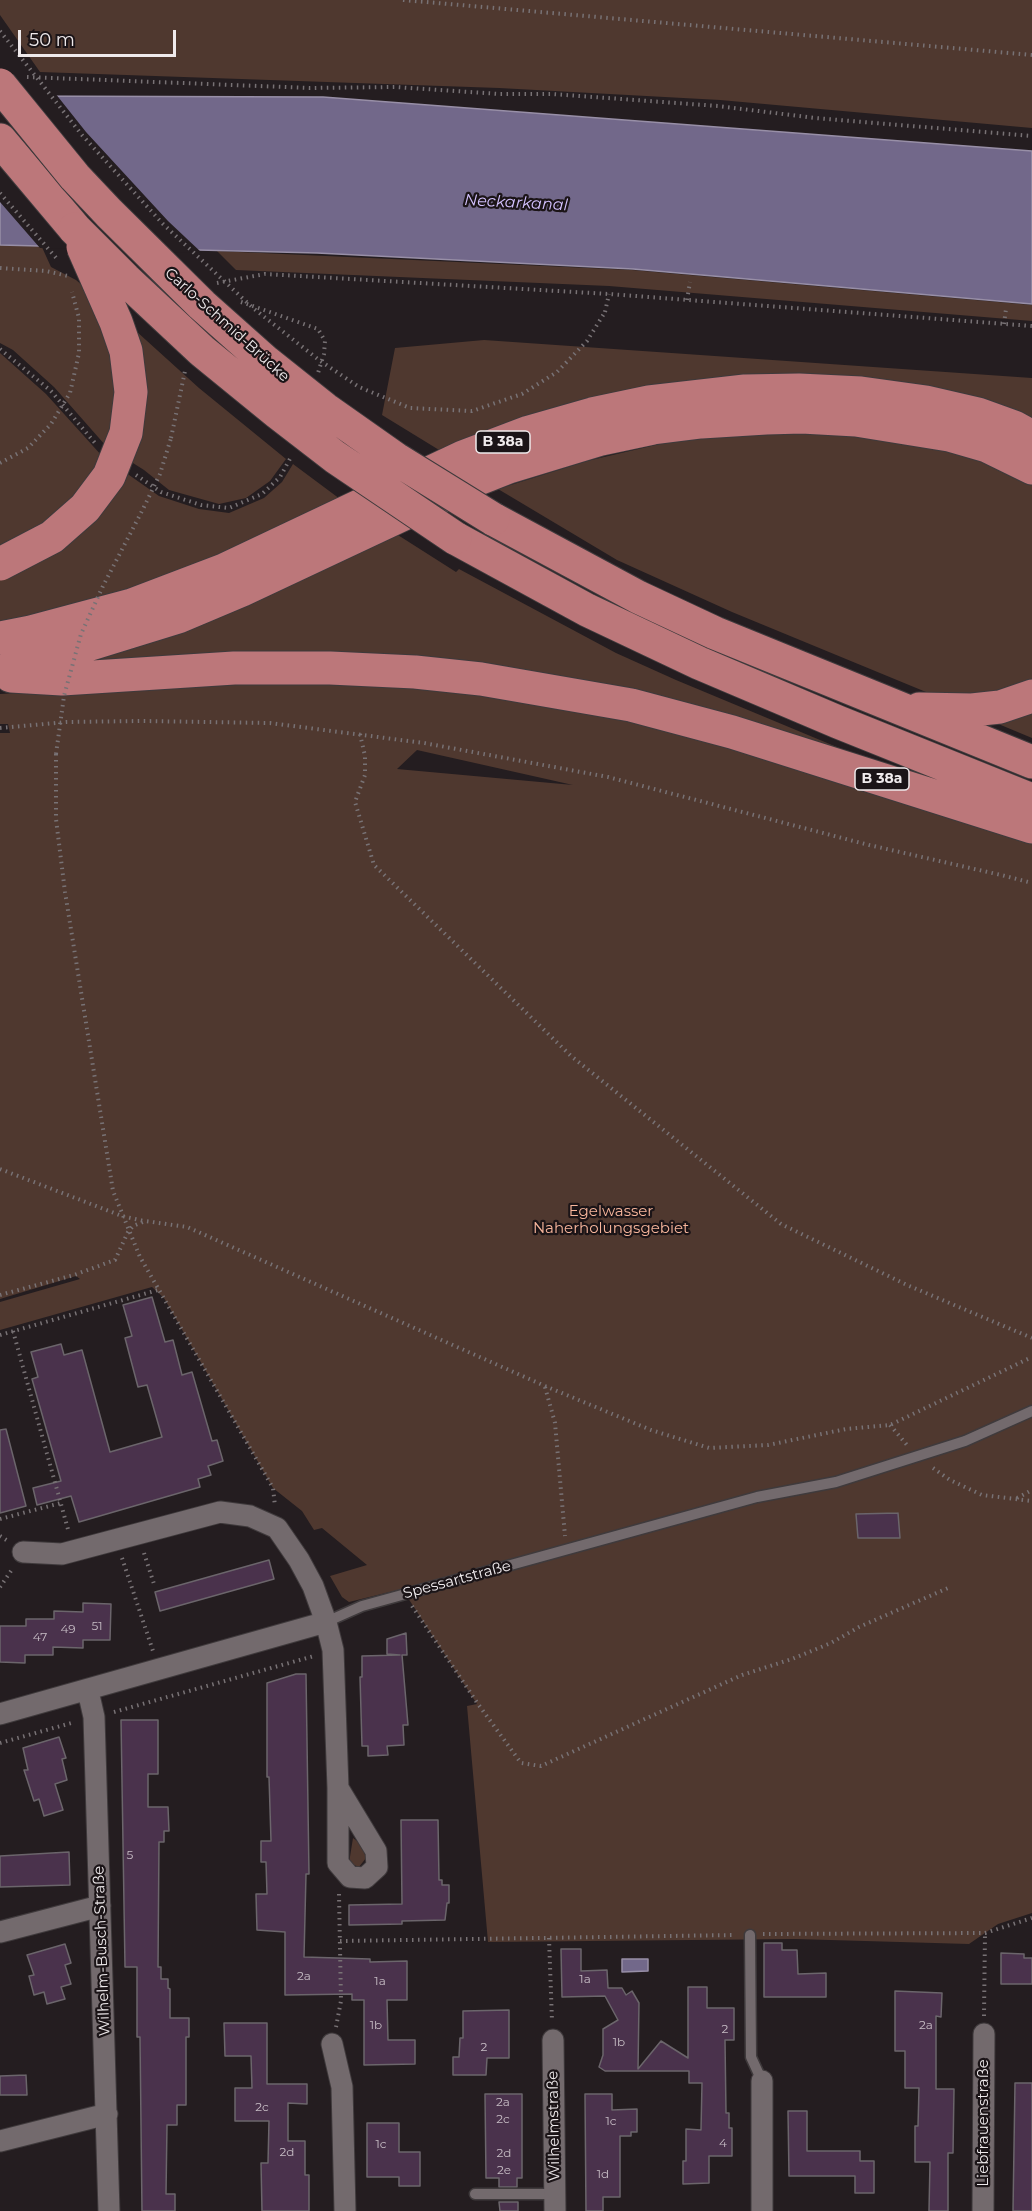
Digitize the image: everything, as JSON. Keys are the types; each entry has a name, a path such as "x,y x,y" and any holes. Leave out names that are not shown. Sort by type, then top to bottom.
{"highway":[{"name":"Carlo-Schmid-Brücke","path":"0,85 75,177 202,305 266,362 325,409 396,459 493,519 638,597 715,633 1032,762"},
{"name":"B 38a","path":"0,140 75,229 202,351 335,457 455,538 587,610 699,663 837,722 1032,800"},
{"name":"B 38a","path":"0,564 52,537 85,508 109,476 126,433 131,392 126,351 116,322 75,229"},
{"name":"B 38a","path":"0,638 132,605 224,570 462,457 528,432 592,414 649,402 745,391 799,390 861,393 926,402 978,414 1014,427 1032,437"},
{"name":"B 38a","path":"0,674 146,628 210,604 509,467 601,439 653,428 766,418 856,420 949,435 987,446 1032,468"},
{"name":"B 38a","path":"0,674 63,679 234,668 330,668 415,672 491,681 631,705 710,726 1032,827"},
{"path":"899,709 972,710 1000,707 1032,696"}],"street":[{"path":"23,1552 62,1554 74,1552 220,1512 250,1516 277,1528 309,1577 326,1622 333,1650 338,1863 350,1877 365,1878 377,1867 376,1851 338,1788"},
{"name":"Spessartstraße","path":"0,1714 326,1622"},
{"name":"Wilhelm-Busch-Straße","path":"88,1691 94,1717 109,2211"},
{"path":"0,1932 100,1906"},
{"name":"Liebfrauenstraße","path":"983,2211 984,2034"},
{"name":"Wilhelmstraße","path":"553,2040 555,2203"},
{"path":"332,2044 342,2087 345,2211"},
{"path":"762,2080 762,2211"},
{"path":"0,2141 107,2114"}],"lane":[{"name":"Spessartstraße","path":"326,1622 362,1606 758,1497 836,1482 918,1457 986,1432 1032,1411"},
{"path":"750,1935 751,2057 762,2080"},
{"path":"476,2194 555,2203"}],"path":[{"path":"403,0 1032,55"},
{"path":"0,31 82,135 164,224 252,308 319,360 359,387 410,408 472,411 522,394 557,372 587,341 605,312 609,294"},
{"path":"50,78 310,88 395,87 500,94 552,94 718,106 815,118 1032,136"},
{"path":"0,193 56,256 69,282 80,318 79,353 69,393 51,424 28,448 0,463"},
{"path":"209,285 265,274 609,294 1032,326"},
{"path":"687,300 690,282"},
{"path":"1004,324 1006,309"},
{"path":"171,438 160,474 103,585 81,634 64,696 56,754 56,819 65,892 112,1191 128,1232 158,1290 273,1488 277,1528"},
{"path":"0,728 67,722 270,723 424,743 608,777 869,845 1032,884"},
{"path":"360,734 365,756 365,775 355,802 374,865 572,1056 781,1224 907,1286 1032,1338"},
{"path":"0,1169 122,1216 188,1227 545,1386 651,1430 709,1448 768,1445 846,1429 890,1425 1032,1357"},
{"path":"0,1295 74,1275 115,1260 128,1232 133,1226 145,1221"},
{"path":"0,1335 158,1290"},
{"path":"13,1331 74,1552"},
{"path":"545,1386 555,1423 566,1550"},
{"path":"890,1425 918,1457 950,1480 982,1495 1032,1501"},
{"path":"1017,1498 1032,1490"},
{"path":"0,1520 61,1503"},
{"path":"116,1540 151,1645"},
{"path":"149,1570 154,1584"},
{"path":"405,1595 478,1704 521,1763 541,1766 742,1675 792,1659 831,1643 948,1588"},
{"path":"0,1743 333,1650"},
{"path":"332,2044 341,2001 338,1863"},
{"path":"340,1941 985,1933 1032,1918"},
{"path":"984,2034 985,1933"},
{"path":"549,1938 553,2040"}],"green space":[{"path":"0,0 1032,0 1032,128 720,100 499,88 40,72 0,15"},
{"path":"0,245 41,245 51,267 76,280 199,388 286,459 270,481 246,498 219,504 169,490 144,470 106,446 54,387 13,350 0,343"},
{"path":"217,251 632,270 1032,305 1032,321 609,286 236,270"},
{"path":"484,340 1032,378 1032,420 959,397 444,453 382,415 395,348"},
{"path":"0,353 46,394 102,456 159,496 199,509 229,513 264,498 282,482 293,464 340,499 246,547 151,584 0,627"},
{"path":"821,433 911,442 995,461 1032,480 1032,682 966,699 926,692 732,612 617,560 498,489 587,461 664,443 743,434"},
{"path":"390,530 456,572 459,569 616,653 856,755 568,681 49,667"},
{"name":"Egelwasser Naherholungsgebiet","path":"265,679 496,692 742,745 1032,836 1032,1913 998,1924 969,1944 795,1939 488,1942 467,1706 477,1704 408,1598 398,1590 349,1602 342,1597 330,1576 367,1565 322,1528 314,1530 302,1511 273,1488 164,1298 152,1287 0,1330 0,1302 80,1279 76,1276 0,1299 0,733 10,733 8,724 0,724 0,694","holes":["417,750 573,785 397,769"]},
{"path":"1032,708 1032,738 996,723"},
{"path":"353,1838 362,1845 366,1858 359,1867 349,1863"}],"water":[{"name":"Neckarkanal","path":"0,96 323,97 1032,151 1032,304 633,269 317,253 0,245"},
{"path":"622,1959 648,1959 648,1971 622,1972"}],"pier":[{"path":"0,93 55,93 86,132 168,221 202,253 40,248 0,202"}],"building":[{"path":"152,1297 165,1342 173,1340 182,1375 192,1372 212,1441 217,1440 223,1461 208,1466 211,1475 198,1479 200,1487 79,1522 71,1496 37,1505 33,1488 61,1481 32,1379 38,1377 31,1352 61,1344 64,1355 82,1350 110,1452 162,1437 147,1385 138,1387 125,1338 132,1336 123,1305"},
{"path":"6,1429 26,1506 0,1513 0,1430"},
{"path":"898,1513 900,1538 858,1538 856,1514"},
{"path":"269,1560 274,1579 160,1611 155,1592"},
{"path":"83,1603 111,1604 110,1640 83,1640 83,1648 53,1647 53,1655 25,1655 25,1663 0,1662 0,1626 26,1626 26,1619 54,1619 54,1611 83,1612"},
{"path":"406,1633 407,1655 402,1655 408,1725 403,1725 404,1745 387,1746 388,1755 368,1756 368,1746 362,1746 360,1677 362,1677 362,1656 400,1655 387,1654 387,1639"},
{"path":"296,1674 306,1674 309,1874 306,1874 304,1957 370,1959 370,1962 407,1961 407,2000 387,2000 388,2040 415,2040 415,2064 364,2065 364,2000 352,2000 352,1994 285,1995 285,1932 257,1930 256,1894 267,1894 266,1862 261,1862 261,1841 271,1841 269,1777 267,1777 267,1683"},
{"path":"121,1720 158,1720 158,1774 148,1774 148,1807 168,1807 169,1831 164,1831 164,1842 159,1842 158,1967 161,1967 161,1979 168,1979 170,2018 189,2018 189,2037 186,2037 186,2105 177,2105 177,2125 167,2125 166,2194 175,2194 175,2211 142,2211 137,1967 125,1967"},
{"path":"59,1737 66,1758 62,1759 67,1780 55,1784 63,1810 44,1816 39,1799 34,1801 24,1770 28,1770 23,1748"},
{"path":"401,1820 438,1820 439,1880 442,1880 442,1885 449,1885 449,1903 447,1903 445,1920 349,1925 349,1905 402,1904"},
{"path":"69,1852 70,1885 0,1887 0,1856"},
{"path":"764,1943 782,1943 782,1950 797,1950 798,1974 826,1973 826,1997 764,1997"},
{"path":"65,1944 71,1963 65,1965 71,1984 61,1987 65,1999 47,2004 44,1992 34,1995 29,1976 34,1975 27,1955"},
{"path":"561,1949 581,1949 581,1971 607,1970 608,1988 622,1988 626,1995 632,1991 639,2003 638,2069 661,2041 688,2058 688,1987 707,1987 707,2008 734,2008 734,2040 725,2040 726,2113 729,2113 729,2128 732,2128 732,2156 709,2156 709,2183 683,2184 686,2129 701,2130 702,2083 689,2083 689,2071 605,2071 599,2067 603,2055 603,2029 618,2020 605,1996 562,1997"},
{"path":"1001,1953 1024,1954 1024,1958 1032,1958 1032,1984 1001,1984"},
{"path":"895,1991 942,1993 941,2017 936,2016 936,2089 954,2089 953,2153 948,2153 948,2211 929,2211 930,2162 915,2162 915,2126 918,2126 919,2088 905,2088 905,2051 895,2051"},
{"path":"509,2010 509,2058 487,2058 486,2075 453,2075 453,2057 459,2057 460,2038 463,2038 463,2011"},
{"path":"224,2023 267,2023 267,2084 307,2084 307,2104 288,2103 288,2141 305,2141 305,2175 309,2175 309,2211 262,2211 261,2163 268,2163 269,2121 235,2121 235,2088 252,2088 251,2056 225,2056"},
{"path":"26,2075 27,2095 0,2095 0,2076"},
{"path":"1015,2083 1032,2083 1032,2211 1013,2211"},
{"path":"485,2094 522,2094 522,2178 517,2178 517,2187 499,2187 499,2178 486,2178"},
{"path":"585,2094 612,2094 612,2110 637,2109 637,2132 631,2132 631,2136 620,2136 620,2197 603,2197 603,2211 586,2211"},
{"path":"788,2111 807,2111 807,2151 860,2151 860,2161 874,2161 874,2193 855,2193 855,2176 789,2176"},
{"path":"367,2123 399,2123 399,2152 420,2152 420,2186 399,2186 399,2177 367,2177"},
{"path":"499,2202 518,2202 518,2211 500,2211"}]}
